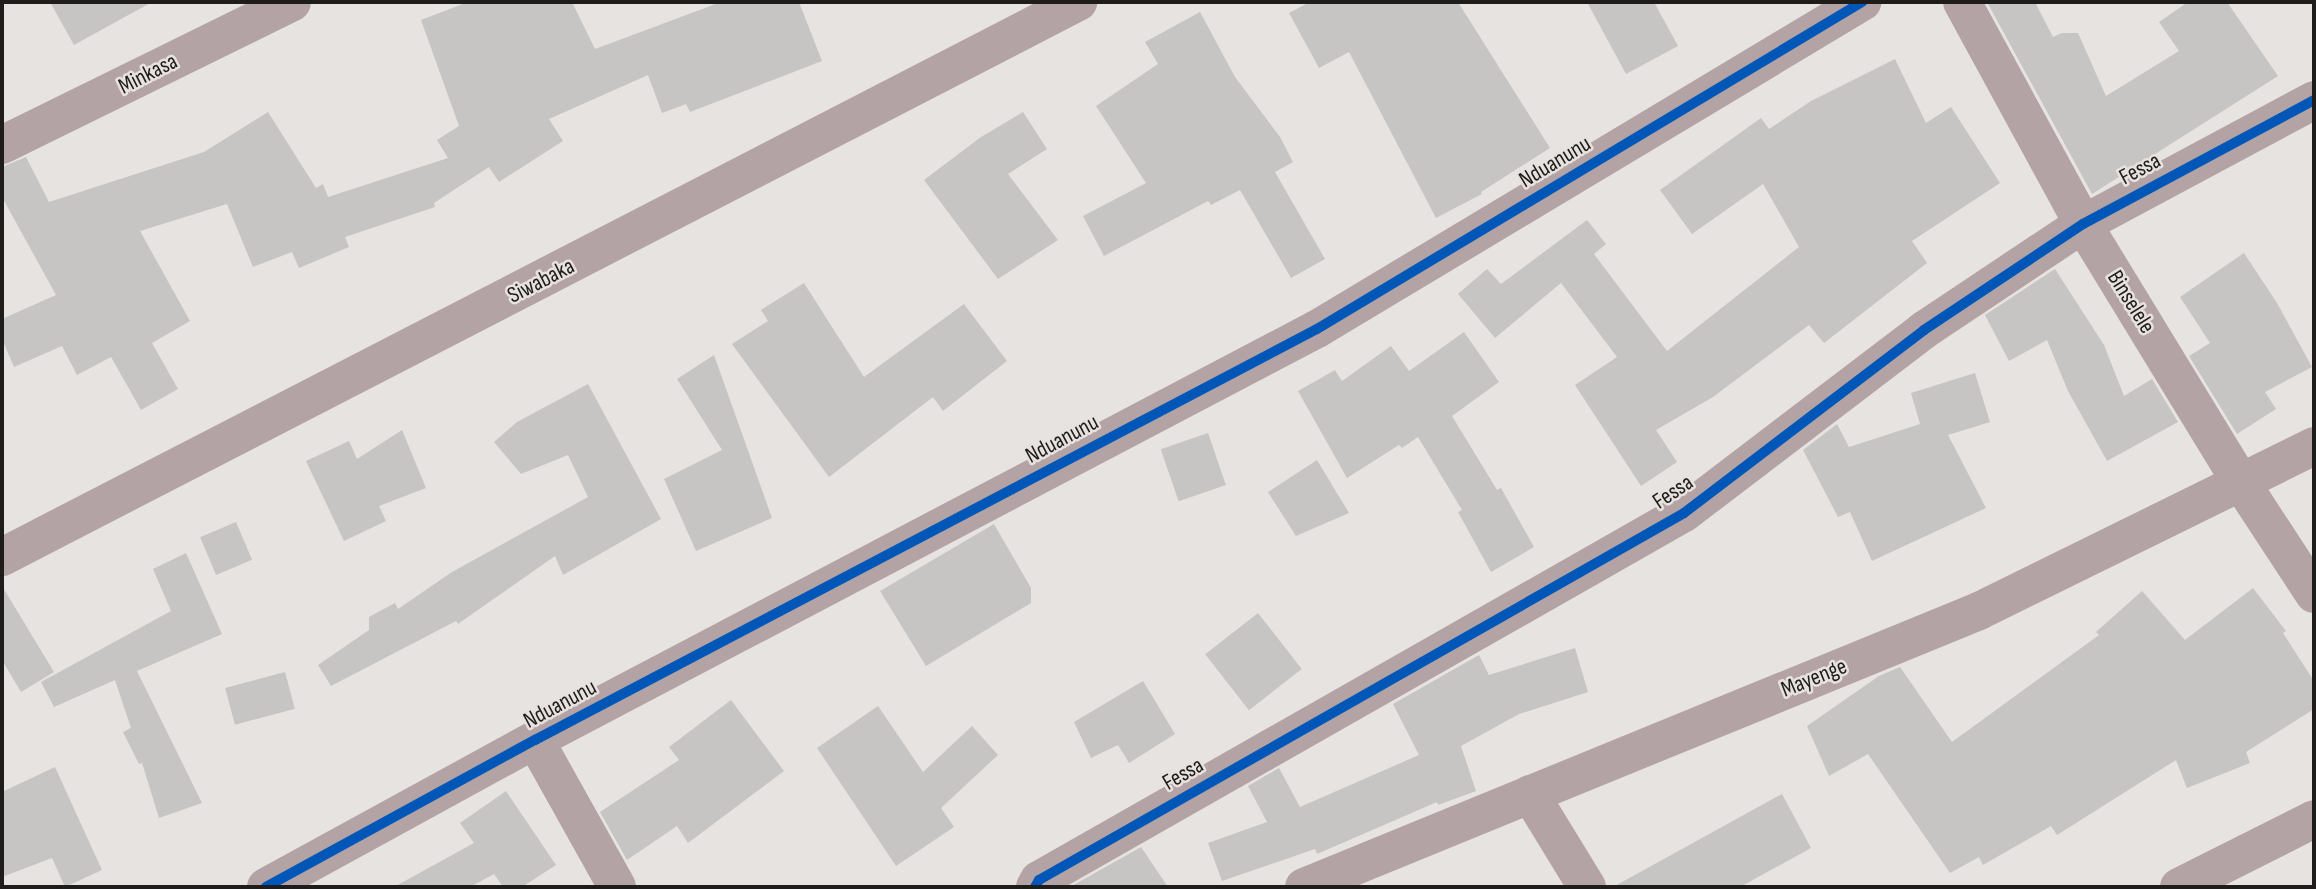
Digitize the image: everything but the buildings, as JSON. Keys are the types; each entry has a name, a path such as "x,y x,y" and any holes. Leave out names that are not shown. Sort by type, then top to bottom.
{"street":[{"name":"Minkasa","path":"2,145 292,2"},
{"name":"Siwabaka","path":"2,557 1078,2"},
{"name":"Nduanunu","path":"266,887 535,740 1317,329 1861,2"},
{"name":"Binselele","path":"1962,2 2083,224 2240,481 2314,594"},
{"name":"Fessa","path":"1035,887 1039,880 1684,513 1924,330 2083,224 2314,100"},
{"name":"Mayenge","path":"1313,885 1979,611 2314,446"},
{"path":"535,740 617,887"},
{"path":"1530,794 1587,887"},
{"path":"2179,887 2314,819"}],"cycle path":[{"path":"266,887 535,740 1317,329 1862,2"},
{"path":"1035,887 1039,880 1684,513 1924,330 2083,224 2314,100"}]}
